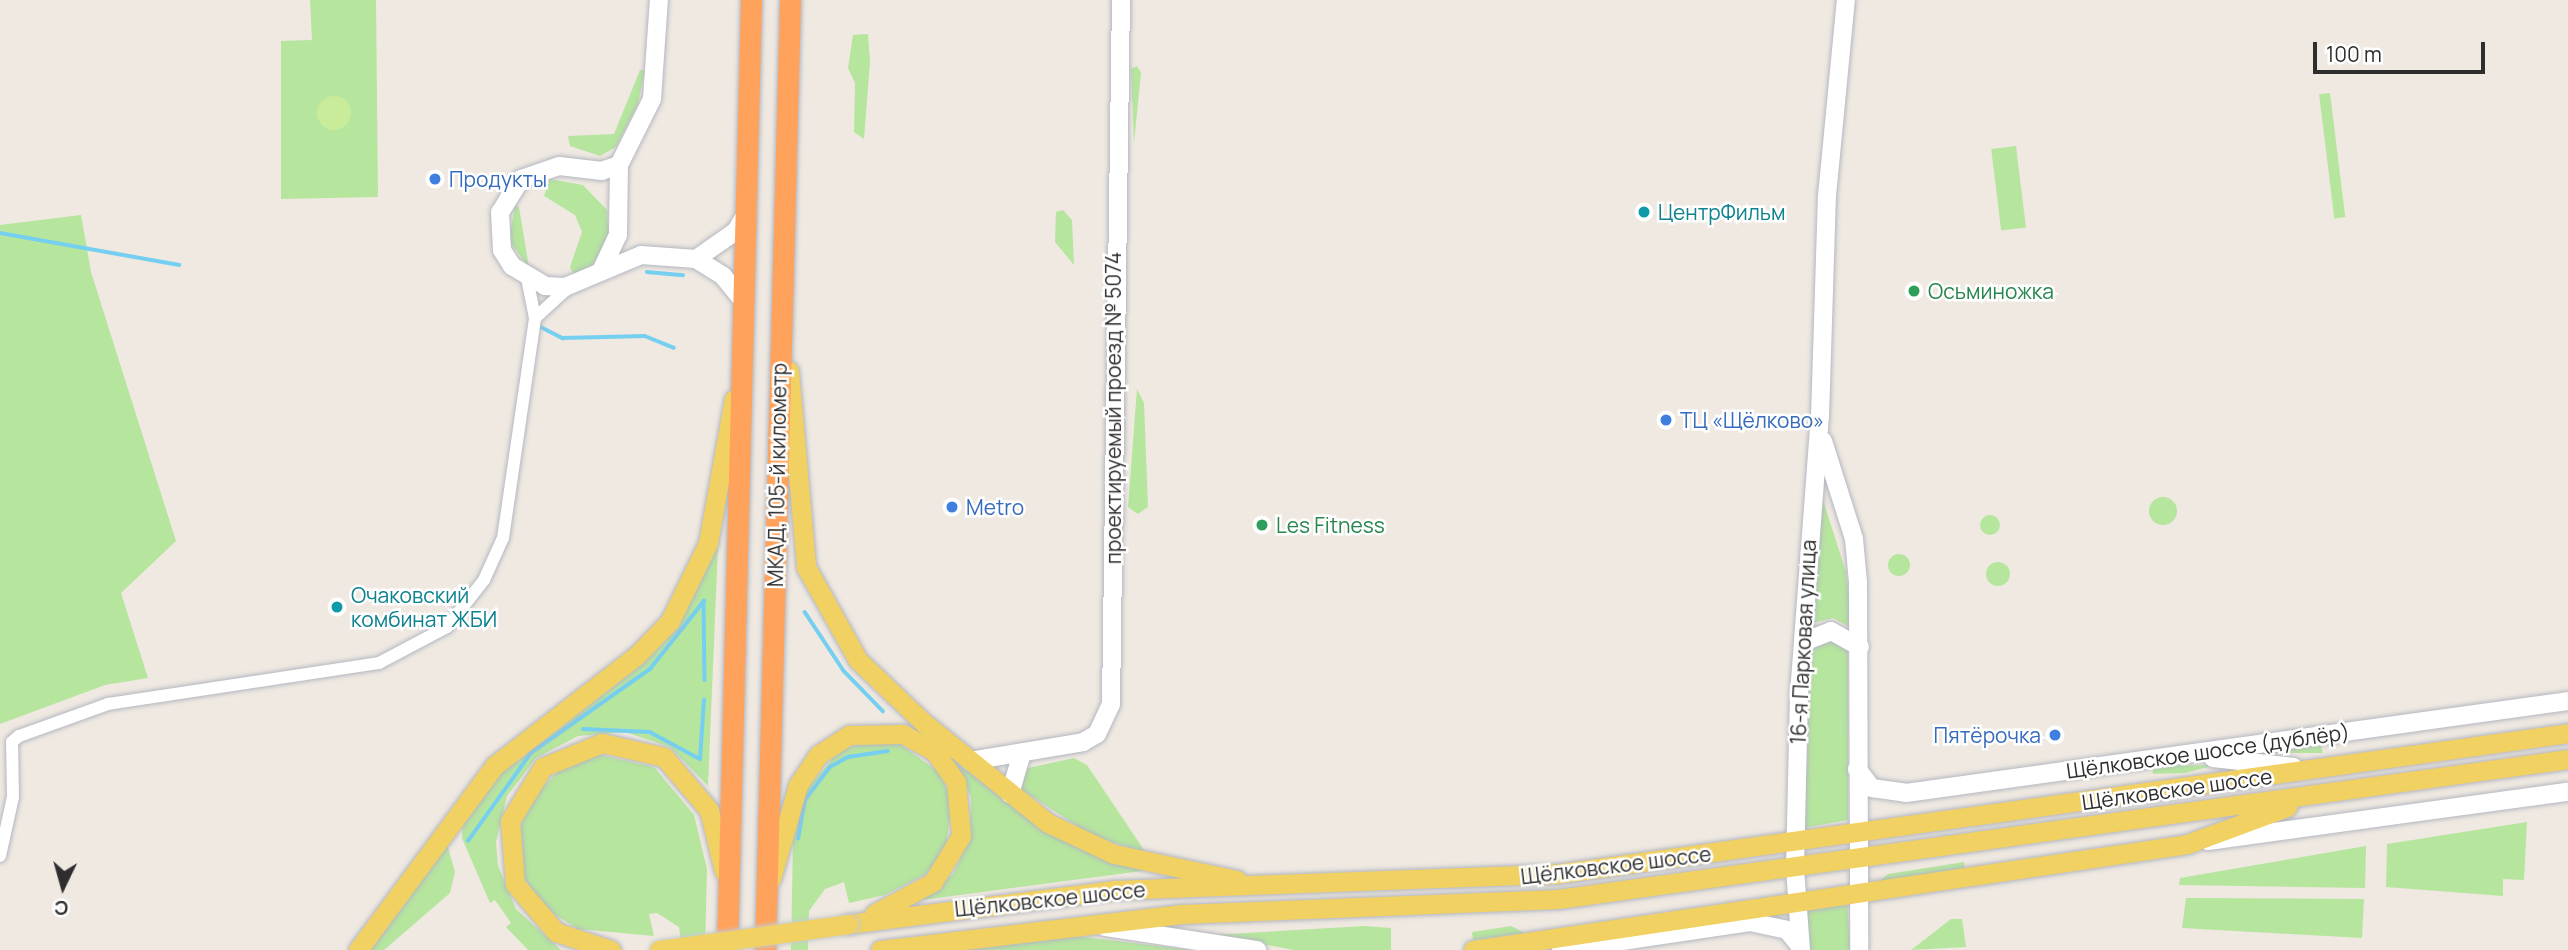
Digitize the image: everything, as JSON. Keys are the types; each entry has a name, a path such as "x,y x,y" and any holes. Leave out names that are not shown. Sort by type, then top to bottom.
{"highway":[{"name":"МКАД, 105-й километр","path":"727,950 751,0"},
{"name":"МКАД, 105-й километр","path":"765,950 790,0"}],"main road":[{"path":"782,268 806,567 858,660 1010,794 1088,844 1256,885"},
{"path":"358,950 494,766 619,670 670,621 708,543 742,346"},
{"name":"Щёлковское шоссе","path":"659,950 1113,890 1516,877 1795,843 2568,733"},
{"path":"766,897 798,785 818,755 849,735 903,734 935,752 956,782 961,836 933,882 851,923"},
{"path":"611,950 576,942 540,919 509,864 517,801 561,755 623,743 681,770 709,810 728,896"},
{"name":"Щёлковское шоссе","path":"880,950 1085,924 1279,908 1518,903 1795,869 2568,759"},
{"path":"1473,950 2188,844 2321,794"}],"street":[{"path":"602,269 618,235 619,165 652,99 659,0"},
{"name":"проектируемый проезд № 5074","path":"970,761 1083,742 1097,734 1111,704 1121,0"},
{"name":"16-я Парковая улица","path":"1801,948 1795,843 1803,642 1820,416 1825,225 1846,0"},
{"path":"0,856 13,797 12,742 19,736 108,704 379,663 447,627 484,580 503,538 535,318 527,278 500,240 499,212 507,194 538,169 583,171 619,165"},
{"path":"583,171 605,188 618,213"},
{"path":"696,259 736,231 746,214"},
{"path":"618,235 641,255"},
{"path":"535,318 571,285 602,269 641,255 696,259 723,276 744,302"},
{"path":"527,278 571,285"},
{"name":"16-я Парковая улица","path":"1820,416 1829,471 1854,539 1860,647 1854,860 1859,950"},
{"path":"1803,642 1831,631 1860,647"},
{"name":"Щёлковское шоссе (дублёр)","path":"1857,769 1872,788 1892,794 2568,701"},
{"path":"1010,794 1022,753"},
{"path":"2175,756 2318,769"},
{"path":"2188,844 2568,792"},
{"path":"1561,950 1750,922 1787,930 1801,948"},
{"path":"1085,924 1257,950"}],"green space":[{"path":"310,0 376,0 378,197 281,199 281,41 312,40"},
{"path":"868,34 870,62 864,139 854,132 855,83 848,68 853,35"},
{"path":"1137,66 1141,73 1134,143 1131,69"},
{"path":"640,70 645,70 638,104 616,147 600,156 570,146 568,136 614,134"},
{"path":"2330,93 2345,217 2334,218 2319,94"},
{"path":"334,96 346,101 351,113 346,125 334,130 322,125 317,113 322,101"},
{"path":"2016,146 2026,227 2001,230 1991,149"},
{"path":"550,179 583,185 607,210 609,240 587,273 574,275 570,267 582,232 575,215 544,196"},
{"path":"515,205 519,207 529,268 509,241"},
{"path":"1063,210 1072,220 1074,265 1055,242 1056,212"},
{"path":"81,215 91,272 176,541 121,593 148,678 105,685 0,724 0,225"},
{"path":"1137,389 1144,403 1148,507 1138,514 1128,507"},
{"path":"2163,497 2173,501 2177,511 2173,521 2163,525 2153,521 2149,511 2153,501"},
{"path":"1823,500 1846,572 1853,629 1833,618 1809,624"},
{"path":"1986,515 1994,515 2000,525 1994,535 1986,535 1980,529 1980,521"},
{"path":"718,546 708,786 670,747 625,732 578,736 536,758 507,796 496,842 498,866 516,909 561,950 528,950 506,927 511,923 495,900 490,903 462,838 463,818 501,774 644,663 678,628"},
{"path":"1899,554 1907,557 1910,565 1907,573 1899,576 1891,573 1888,565 1891,557"},
{"path":"1998,562 2009,569 2010,574 2003,585 1998,586 1987,579 1986,574 1993,563"},
{"path":"1828,639 1848,647 1848,820 1804,828 1810,651"},
{"path":"868,741 900,744 939,772 952,801 946,849 926,874 885,895 849,903 844,882 825,889 809,911 808,950 791,950 793,839 807,789 838,752"},
{"path":"2320,743 2323,753 2263,753 2265,750"},
{"path":"600,755 654,767 694,815 707,869 705,950 682,950 679,927 657,913 649,914 654,936 578,929 546,909 524,878 518,842 526,805 564,765"},
{"path":"1074,758 1087,765 1146,853 1091,835 1016,786 1028,768"},
{"path":"955,761 1042,830 1142,871 922,900 953,874 970,838 971,797"},
{"path":"2216,765 2185,773 2153,774 2152,766"},
{"path":"2527,822 2524,880 2503,879 2503,896 2386,887 2387,844"},
{"path":"445,837 455,872 450,893 384,950 369,950"},
{"path":"2366,846 2365,888 2179,885 2180,878"},
{"path":"1964,862 1965,869 1875,884 1888,874"},
{"path":"2186,898 2364,899 2362,938 2182,928"},
{"path":"1847,901 1850,950 1808,950 1805,904"},
{"path":"1951,919 1962,919 1966,947 1911,950"},
{"path":"1364,926 1391,928 1391,950 1294,950 1212,935"},
{"path":"1511,926 1525,933 1473,940 1472,932"},
{"path":"1084,937 1192,950 951,950 1051,938"}],"waterway":[{"path":"0,233 179,265"},
{"path":"647,272 683,275"},
{"path":"539,326 563,338 645,336 674,348"},
{"path":"468,841 531,753 650,669 704,601 705,680"},
{"path":"805,612 844,671 883,711"},
{"path":"583,729 650,732 700,759 704,700"},
{"path":"798,839 805,800 830,767 848,757 888,751"}],"place":[{"name":"Продукты","path":"435,179"},
{"name":"ЦентрФильм","path":"1644,212"},
{"name":"Осьминожка","path":"1914,291"},
{"name":"ТЦ «Щёлково»","path":"1666,420"},
{"name":"Metro","path":"952,507"},
{"name":"Les Fitness","path":"1262,525"},
{"name":"Очаковский комбинат ЖБИ","path":"337,607"},
{"name":"Пятёрочка","path":"2055,735"}]}
